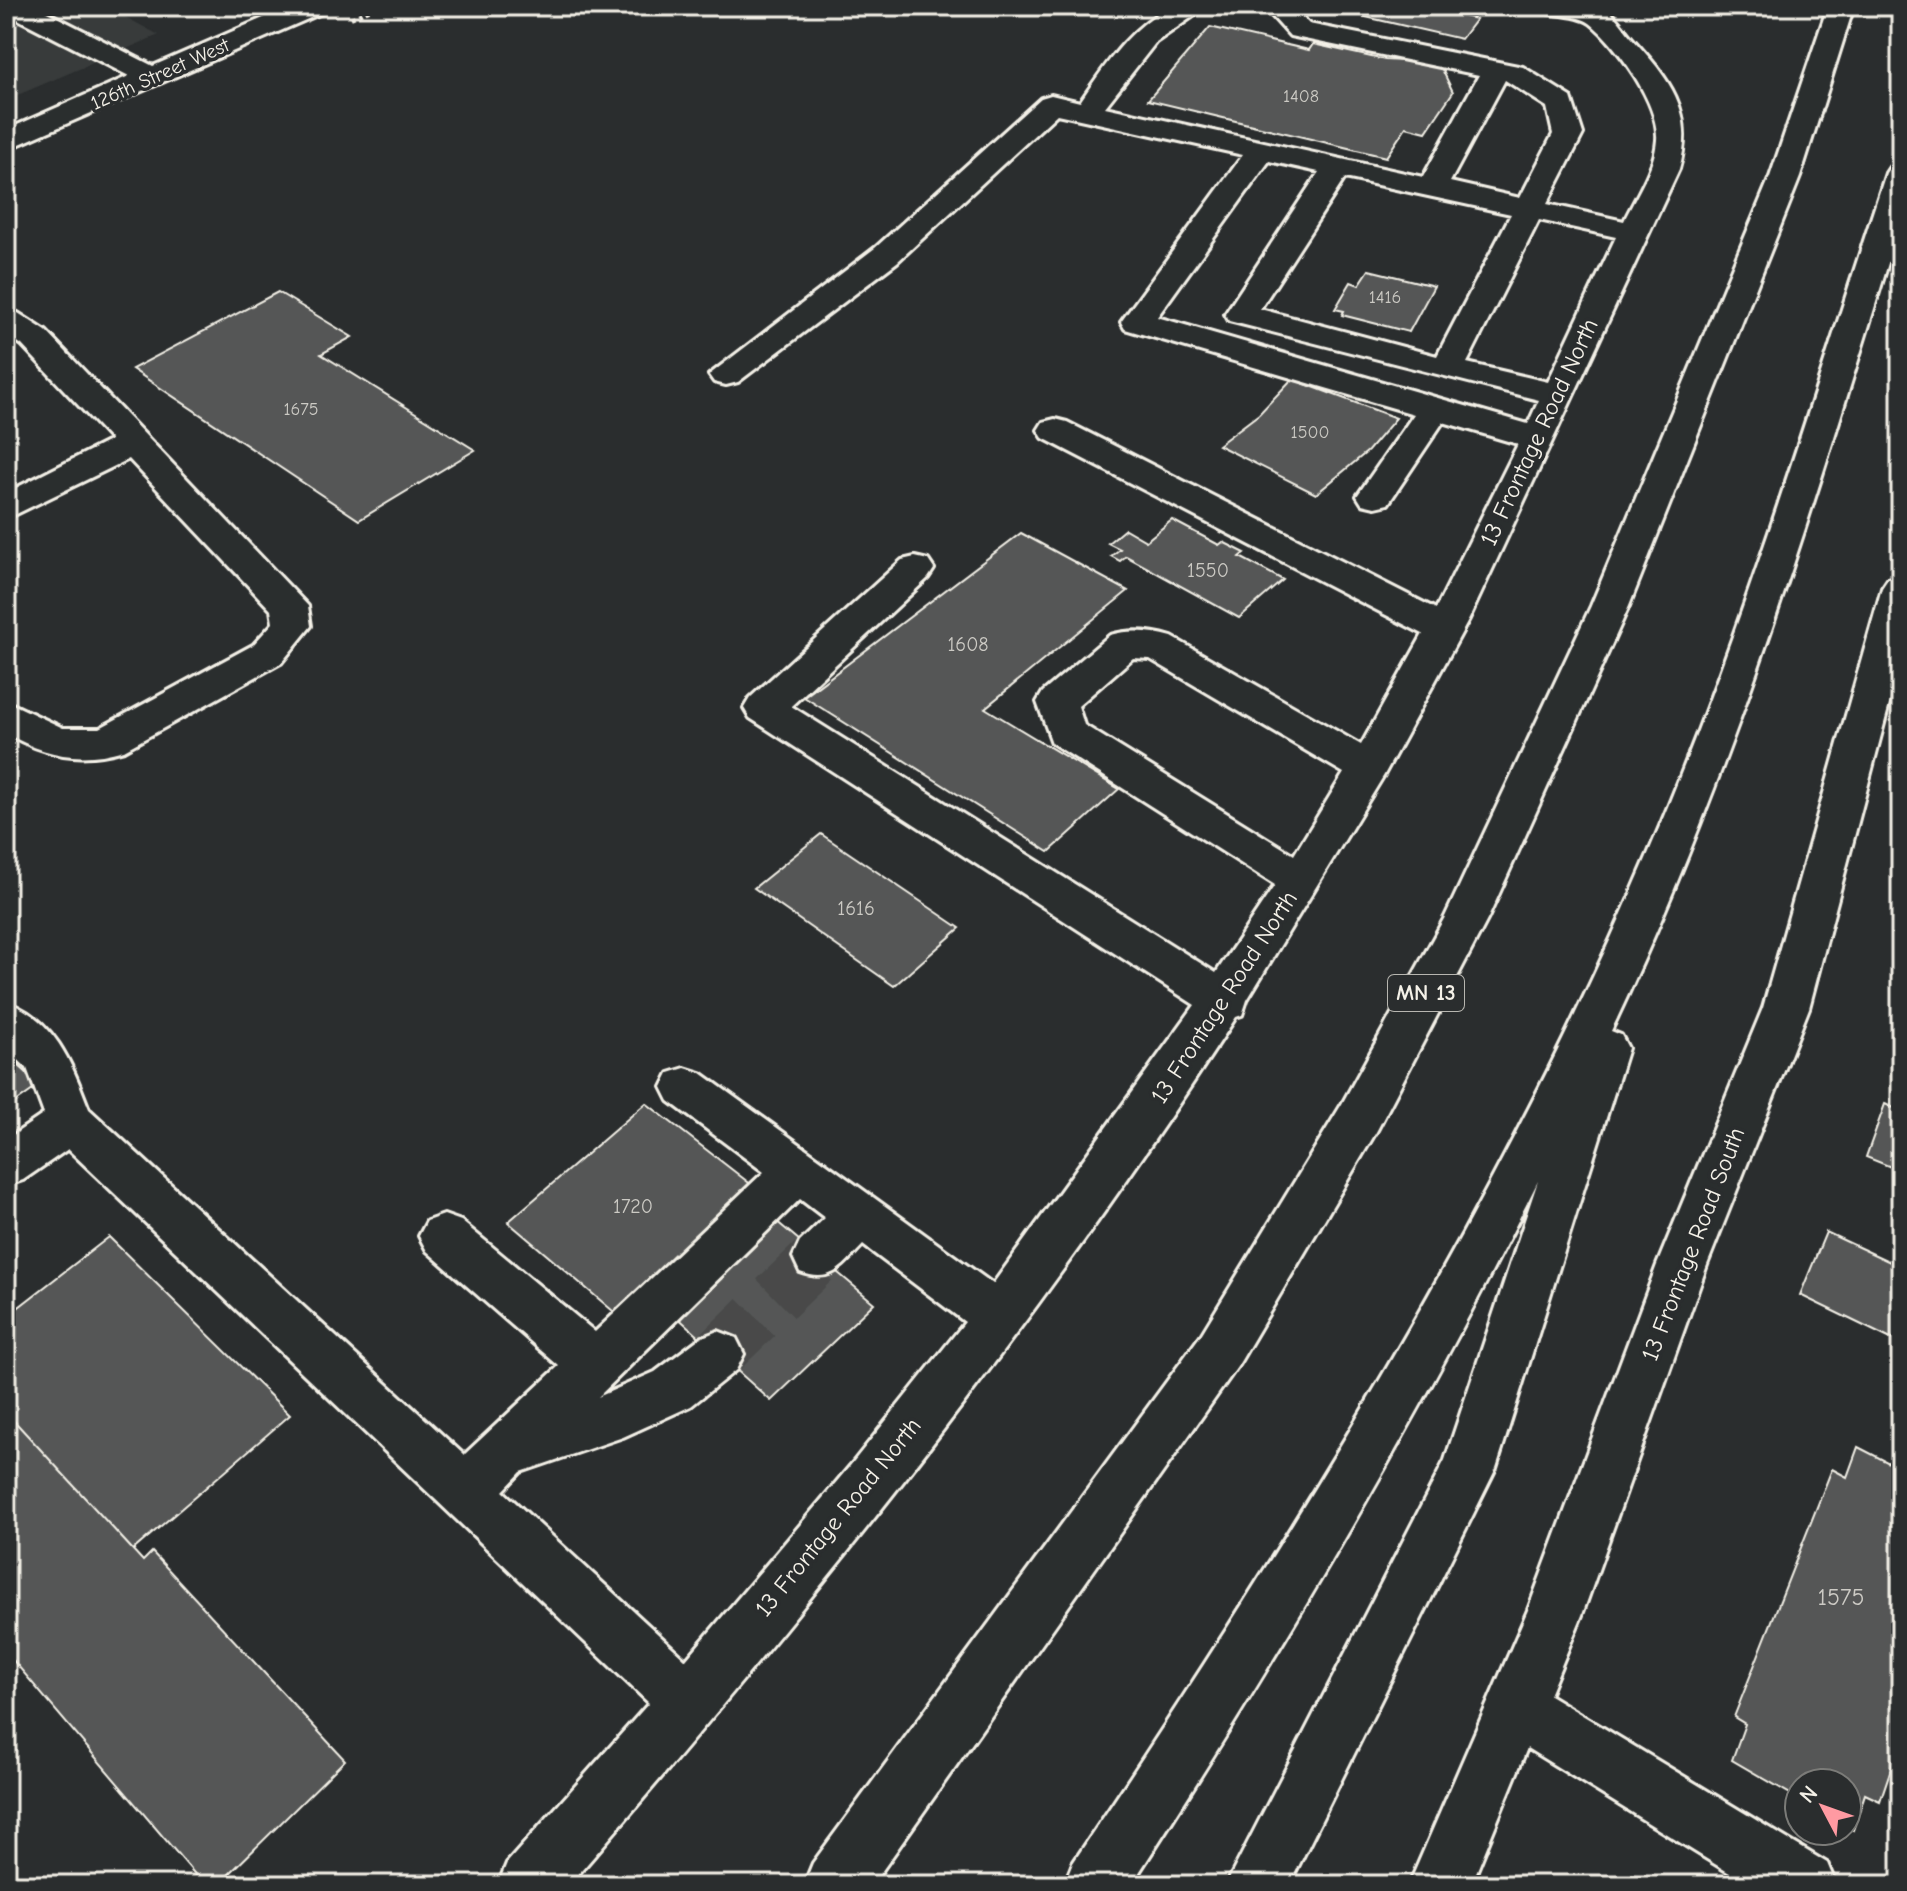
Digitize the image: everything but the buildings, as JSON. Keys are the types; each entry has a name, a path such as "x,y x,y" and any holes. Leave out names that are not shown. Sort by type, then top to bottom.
{"main road":[{"path":"14,6 152,77"},
{"name":"126th Street West","path":"6,141 314,6"},
{"path":"1087,112 1132,49 1177,12 1195,6"},
{"path":"1276,6 1300,30 1513,73 1561,103 1568,134 1447,369"},
{"path":"1551,6 1600,11"},
{"name":"MN 13","path":"835,1885 1219,1351 1366,1105 1466,918 1610,606 1785,177 1841,6"},
{"name":"13 Frontage Road North","path":"529,1885 863,1491 1082,1207 1226,1002 1368,768 1444,629 1664,169 1672,139 1670,117 1657,88 1600,11"},
{"path":"1432,187 1496,70"},
{"path":"726,375 886,255 1051,104 1634,232"},
{"path":"1262,150 1137,322 1536,438"},
{"path":"1337,167 1241,314 1447,369 1557,394"},
{"path":"1257,1885 1469,1468 1669,852 1742,658 1901,173"},
{"path":"6,320 34,338 289,606 292,626 267,654 110,740 84,746 48,741 6,715"},
{"path":"1375,496 1434,410"},
{"path":"1055,430 1444,629"},
{"path":"6,508 133,443"},
{"path":"915,569 764,708 1226,1002"},
{"name":"13 Frontage Road South","path":"1440,1885 1554,1615 1682,1265 1786,1008 1901,588"},
{"path":"1301,880 1066,733 1057,702 1124,644 1158,646 1368,768"},
{"path":"1095,1885 1185,1751 1360,1466 1502,1205 1603,1002 1669,852"},
{"path":"6,1020 46,1058 70,1121 688,1701"},
{"path":"685,1087 998,1317"},
{"path":"6,1166 70,1121"},
{"path":"465,1491 798,1170"},
{"path":"818,1257 859,1217"},
{"path":"444,1236 596,1365"},
{"path":"505,1453 604,1420 673,1389 718,1354"},
{"path":"1515,1707 1805,1885"}],"shaded area":[{"path":"6,6 105,6 159,35 6,100"}],"tunnel":[{"path":"718,1354 818,1257"}]}
